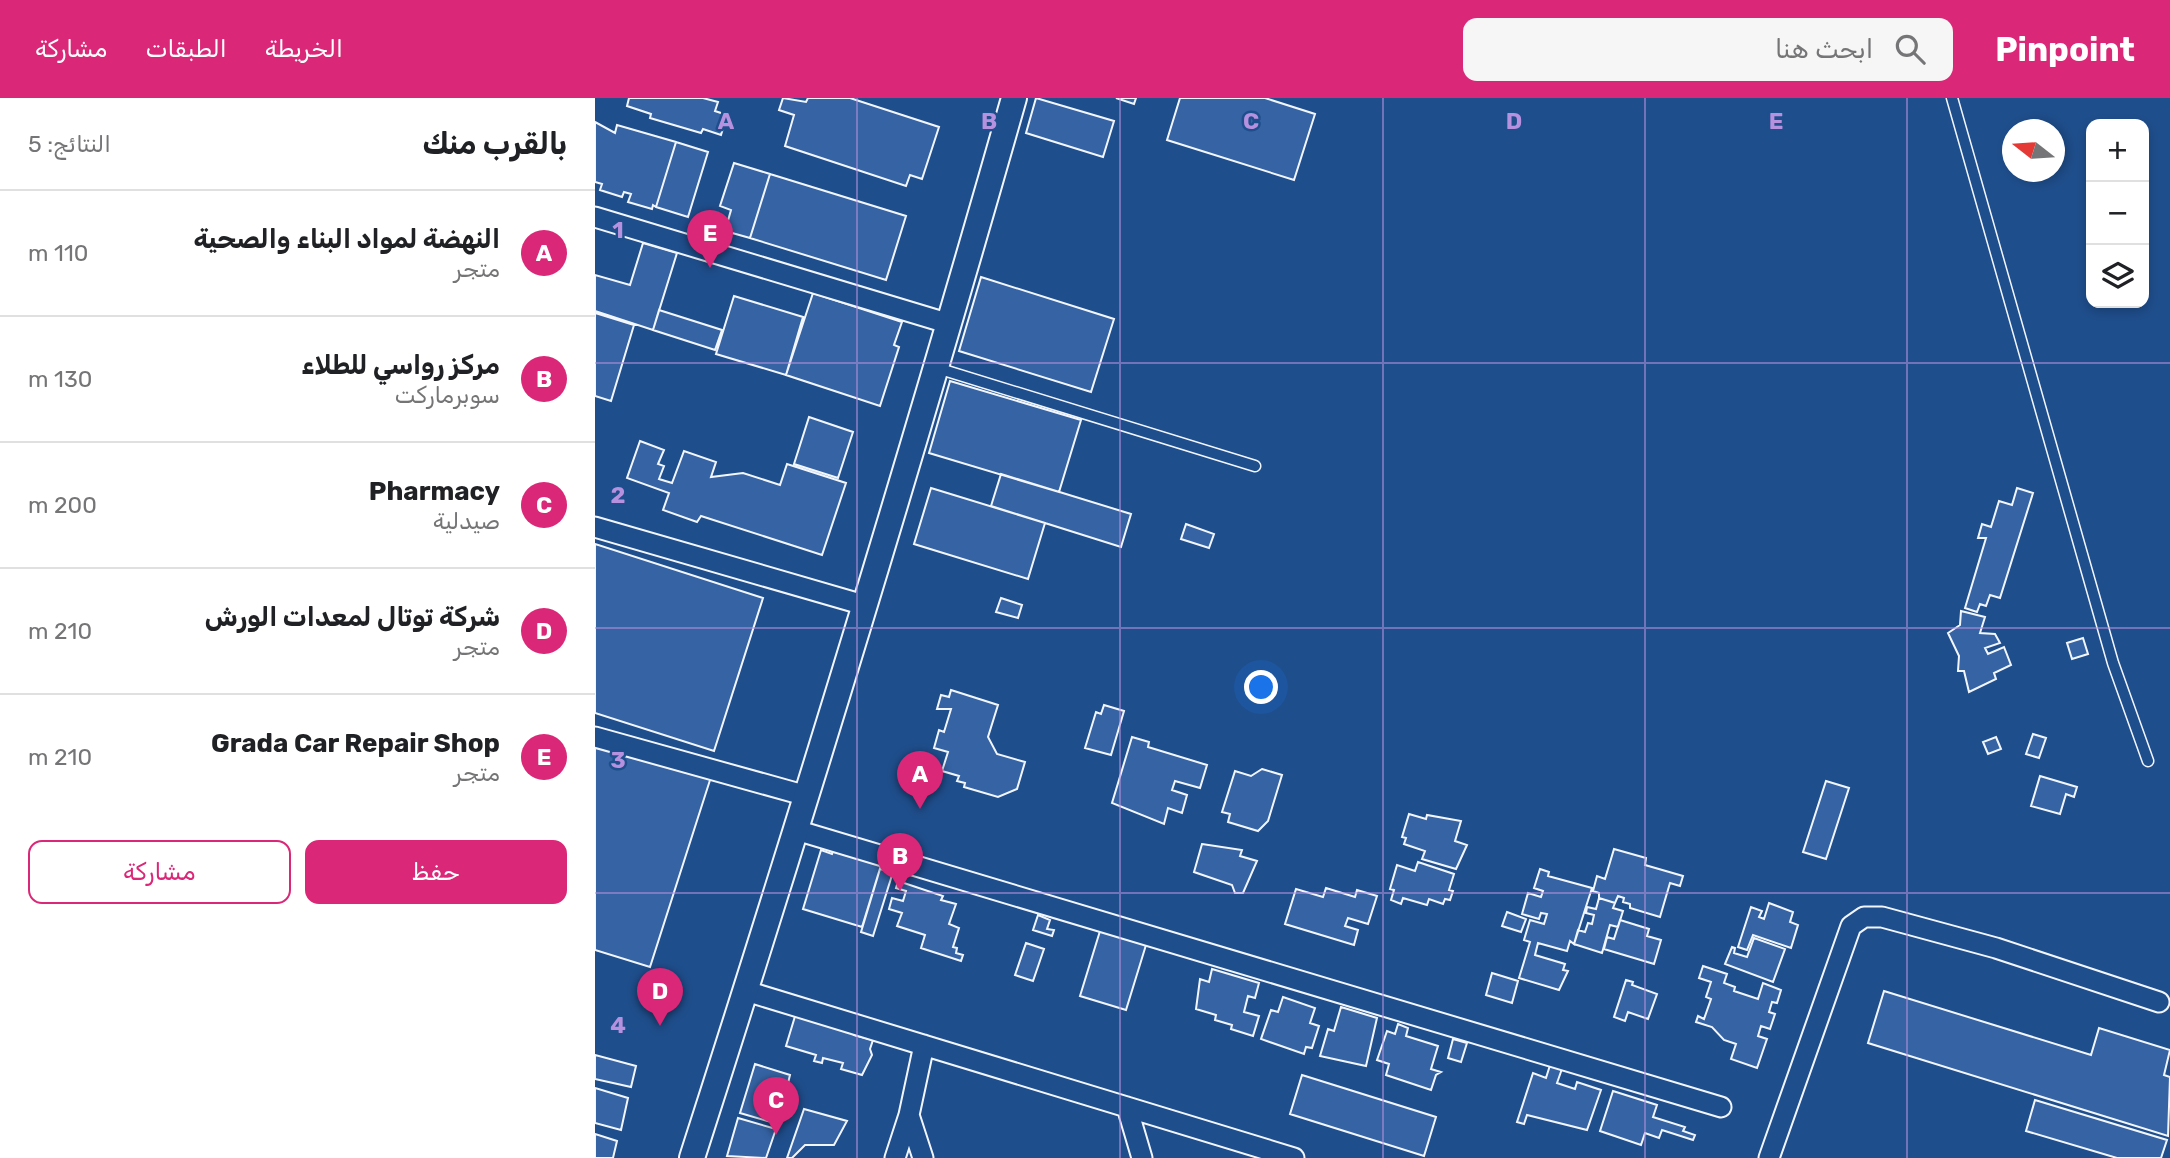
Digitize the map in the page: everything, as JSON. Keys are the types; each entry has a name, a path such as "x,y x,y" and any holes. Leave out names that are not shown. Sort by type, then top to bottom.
{"street":[{"path":"692,1158 807,796 937,368 1014,98"},
{"path":"595,217 950,324"},
{"path":"595,527 864,606"},
{"path":"595,737 807,796"},
{"path":"796,830 1721,1107"},
{"path":"1769,1158 1851,926 1864,917 1882,917 1996,948 2159,1002"},
{"path":"746,991 1294,1158"},
{"path":"895,1158 909,1115 924,1045"},
{"path":"1127,1107 1142,1158"},
{"path":"909,1115 923,1158"}],"lane":[{"path":"1952,98 2113,663 2148,761"},
{"path":"937,368 1255,466"}],"building":[{"path":"629,98 703,98 718,102 715,111 727,115 721,135 703,129 701,133 650,118 651,114 627,106"},
{"path":"783,98 806,102 808,98 850,98 939,127 922,179 910,175 906,186 785,146 794,115 779,110"},
{"path":"1036,98 1114,121 1103,157 1026,133"},
{"path":"1116,98 1136,98 1134,104"},
{"path":"1180,98 1265,98 1315,114 1294,180 1167,140"},
{"path":"595,122 615,133 617,125 676,142 656,207 653,205 652,209 628,202 631,194 624,192 622,197 600,190 602,184 595,182"},
{"path":"676,142 708,152 688,217 656,207"},
{"path":"734,163 770,174 750,238 725,231 731,210 720,206"},
{"path":"770,174 906,216 886,280 750,238"},
{"path":"643,243 677,253 653,330 595,311 595,275 630,285"},
{"path":"981,277 1114,319 1091,392 959,351"},
{"path":"813,293 902,322 894,345 899,347 880,406 786,375"},
{"path":"734,296 803,317 786,375 716,354"},
{"path":"659,310 722,330 715,350 653,330"},
{"path":"595,313 634,325 611,401 595,396"},
{"path":"950,381 1081,420 1059,492 929,453"},
{"path":"809,417 853,432 838,478 794,464"},
{"path":"640,441 664,450 658,464 664,466 659,479 672,483 684,451 716,462 711,477 743,473 780,485 787,464 846,483 822,555 701,516 697,522 663,510 669,493 627,478"},
{"path":"1001,474 1131,514 1121,547 991,506"},
{"path":"931,488 1045,523 1028,579 914,544"},
{"path":"2017,488 2033,493 2000,598 1990,595 1986,606 1980,604 1977,612 1965,608 1986,538 1978,538 1982,524 1991,527 1999,501 2012,505"},
{"path":"1186,524 1214,534 1209,548 1181,539"},
{"path":"595,544 763,598 714,751 595,713"},
{"path":"1001,598 1022,605 1018,618 996,612"},
{"path":"1961,611 1985,617 1980,633 1995,634 2000,643 1985,648 1988,654 2004,647 2011,665 1994,673 1996,679 1969,692 1964,671 1958,671 1959,656 1948,633 1960,625"},
{"path":"2083,638 2088,654 2072,659 2067,643"},
{"path":"951,690 998,705 988,737 997,754 1025,762 1017,789 998,797 964,787 965,783 957,781 959,776 942,771 948,752 934,748 939,730 944,732 951,709 937,709 941,695 949,697"},
{"path":"1104,705 1124,711 1111,755 1085,748 1096,712 1101,714"},
{"path":"2033,734 2046,738 2039,758 2026,754"},
{"path":"1132,737 1149,742 1148,747 1207,765 1200,788 1175,781 1172,790 1187,795 1182,813 1168,808 1164,824 1112,803"},
{"path":"1996,737 2001,749 1988,754 1983,742"},
{"path":"595,740 711,777 650,967 595,950"},
{"path":"1262,769 1282,775 1268,821 1258,831 1228,822 1230,814 1222,812 1235,771 1251,776"},
{"path":"2040,776 2077,787 2074,797 2066,794 2060,814 2031,806"},
{"path":"1826,781 1849,788 1826,859 1803,852"},
{"path":"1409,814 1426,819 1427,815 1461,821 1455,841 1467,845 1456,869 1422,859 1425,851 1404,844 1406,838 1402,837"},
{"path":"1202,844 1242,850 1240,856 1257,861 1243,893 1235,893 1232,885 1194,872"},
{"path":"834,848 882,862 862,927 803,909 821,850 832,854"},
{"path":"1614,849 1646,858 1645,865 1683,876 1680,886 1670,883 1660,917 1630,908 1630,904 1623,902 1624,898 1618,896 1615,903 1599,898 1599,893 1593,891 1597,876 1605,879"},
{"path":"1418,862 1454,874 1449,890 1453,891 1450,900 1445,899 1443,904 1429,899 1427,905 1403,898 1401,904 1391,900 1394,890 1390,889 1397,865 1415,871"},
{"path":"880,869 893,872 873,936 861,932"},
{"path":"1540,869 1549,872 1548,876 1592,888 1574,944 1570,941 1567,951 1538,943 1535,955 1565,964 1563,970 1568,971 1559,990 1519,978 1530,942 1524,940 1530,920 1544,924 1547,914 1541,913 1539,919 1522,914 1528,893 1541,897 1543,891 1534,888"},
{"path":"898,881 943,896 941,900 956,904 949,924 959,928 953,947 957,948 956,953 963,955 961,961 921,948 925,935 897,926 902,913 889,909 892,898 903,901 906,891 896,888"},
{"path":"1326,888 1355,897 1357,890 1377,896 1368,924 1348,918 1345,926 1358,930 1354,945 1285,924 1296,889 1323,897"},
{"path":"1599,898 1615,903 1613,908 1623,911 1618,927 1610,925 1602,953 1574,944 1578,930 1585,932 1588,923 1592,924 1594,915 1586,913 1587,907 1596,909"},
{"path":"1769,903 1793,912 1790,922 1798,925 1791,948 1753,935 1747,950 1738,947 1751,907 1762,911 1759,917 1764,919"},
{"path":"1507,912 1526,919 1521,932 1502,926"},
{"path":"1038,915 1050,920 1047,929 1054,930 1052,936 1033,930"},
{"path":"1620,920 1649,929 1647,936 1661,940 1654,964 1604,949 1607,937 1614,939"},
{"path":"1100,931 1146,945 1126,1010 1080,996"},
{"path":"1754,938 1785,949 1773,982 1725,964 1732,947 1735,948 1734,953 1747,957"},
{"path":"1026,943 1044,949 1033,981 1015,975"},
{"path":"1703,966 1727,974 1724,983 1735,987 1734,991 1758,999 1763,983 1781,990 1777,1003 1772,1002 1769,1012 1775,1014 1770,1029 1761,1026 1758,1036 1767,1039 1757,1068 1731,1059 1736,1044 1724,1040 1712,1027 1696,1022 1698,1016 1704,1019 1711,999 1706,997 1711,982 1699,978"},
{"path":"1212,969 1259,983 1255,998 1248,996 1244,1012 1259,1016 1253,1036 1215,1020 1216,1015 1196,1009 1200,979 1209,982"},
{"path":"1492,973 1518,981 1512,1003 1486,995"},
{"path":"1626,980 1657,994 1648,1019 1628,1012 1625,1021 1614,1017"},
{"path":"1884,991 2091,1055 2099,1028 2170,1050 2164,1075 2170,1077 2168,1136 1868,1043"},
{"path":"1283,997 1315,1008 1310,1023 1319,1026 1312,1048 1306,1047 1304,1054 1261,1039 1271,1010 1278,1012"},
{"path":"1341,1007 1377,1018 1366,1066 1320,1056 1328,1029 1334,1031"},
{"path":"796,1013 856,1030 854,1035 873,1040 870,1049 872,1055 862,1075 841,1069 843,1063 823,1058 822,1063 814,1061 816,1055 786,1046"},
{"path":"1398,1024 1408,1028 1406,1036 1438,1046 1431,1069 1441,1072 1436,1075 1431,1090 1386,1075 1389,1064 1377,1060 1387,1031 1395,1034"},
{"path":"1453,1039 1467,1043 1461,1062 1448,1058"},
{"path":"595,1055 636,1066 631,1087 595,1079"},
{"path":"1551,1062 1563,1066 1557,1083 1575,1089 1577,1082 1601,1090 1587,1130 1527,1115 1524,1124 1517,1122 1533,1073 1546,1078"},
{"path":"755,1064 790,1075 778,1124 740,1113"},
{"path":"1302,1075 1436,1117 1424,1156 1290,1114"},
{"path":"595,1088 628,1098 621,1130 595,1123"},
{"path":"1613,1091 1657,1105 1653,1117 1685,1127 1683,1131 1695,1135 1693,1140 1662,1130 1659,1138 1645,1133 1641,1145 1600,1131"},
{"path":"2035,1100 2167,1140 2161,1158 2117,1158 2026,1131"},
{"path":"804,1109 847,1121 834,1145 805,1145 792,1158 787,1158"},
{"path":"738,1118 776,1129 766,1158 727,1156"},
{"path":"595,1134 617,1141 613,1158 595,1158"}],"place":[{"name":"Grada Car Repair Shop","path":"710,268"},
{"name":"النهضة لمواد البناء والصحية","path":"920,809"},
{"name":"مركز رواسي للطلاء","path":"900,891"},
{"name":"شركة توتال لمعدات الورش","path":"660,1026"},
{"name":"Pharmacy","path":"776,1135"}]}
